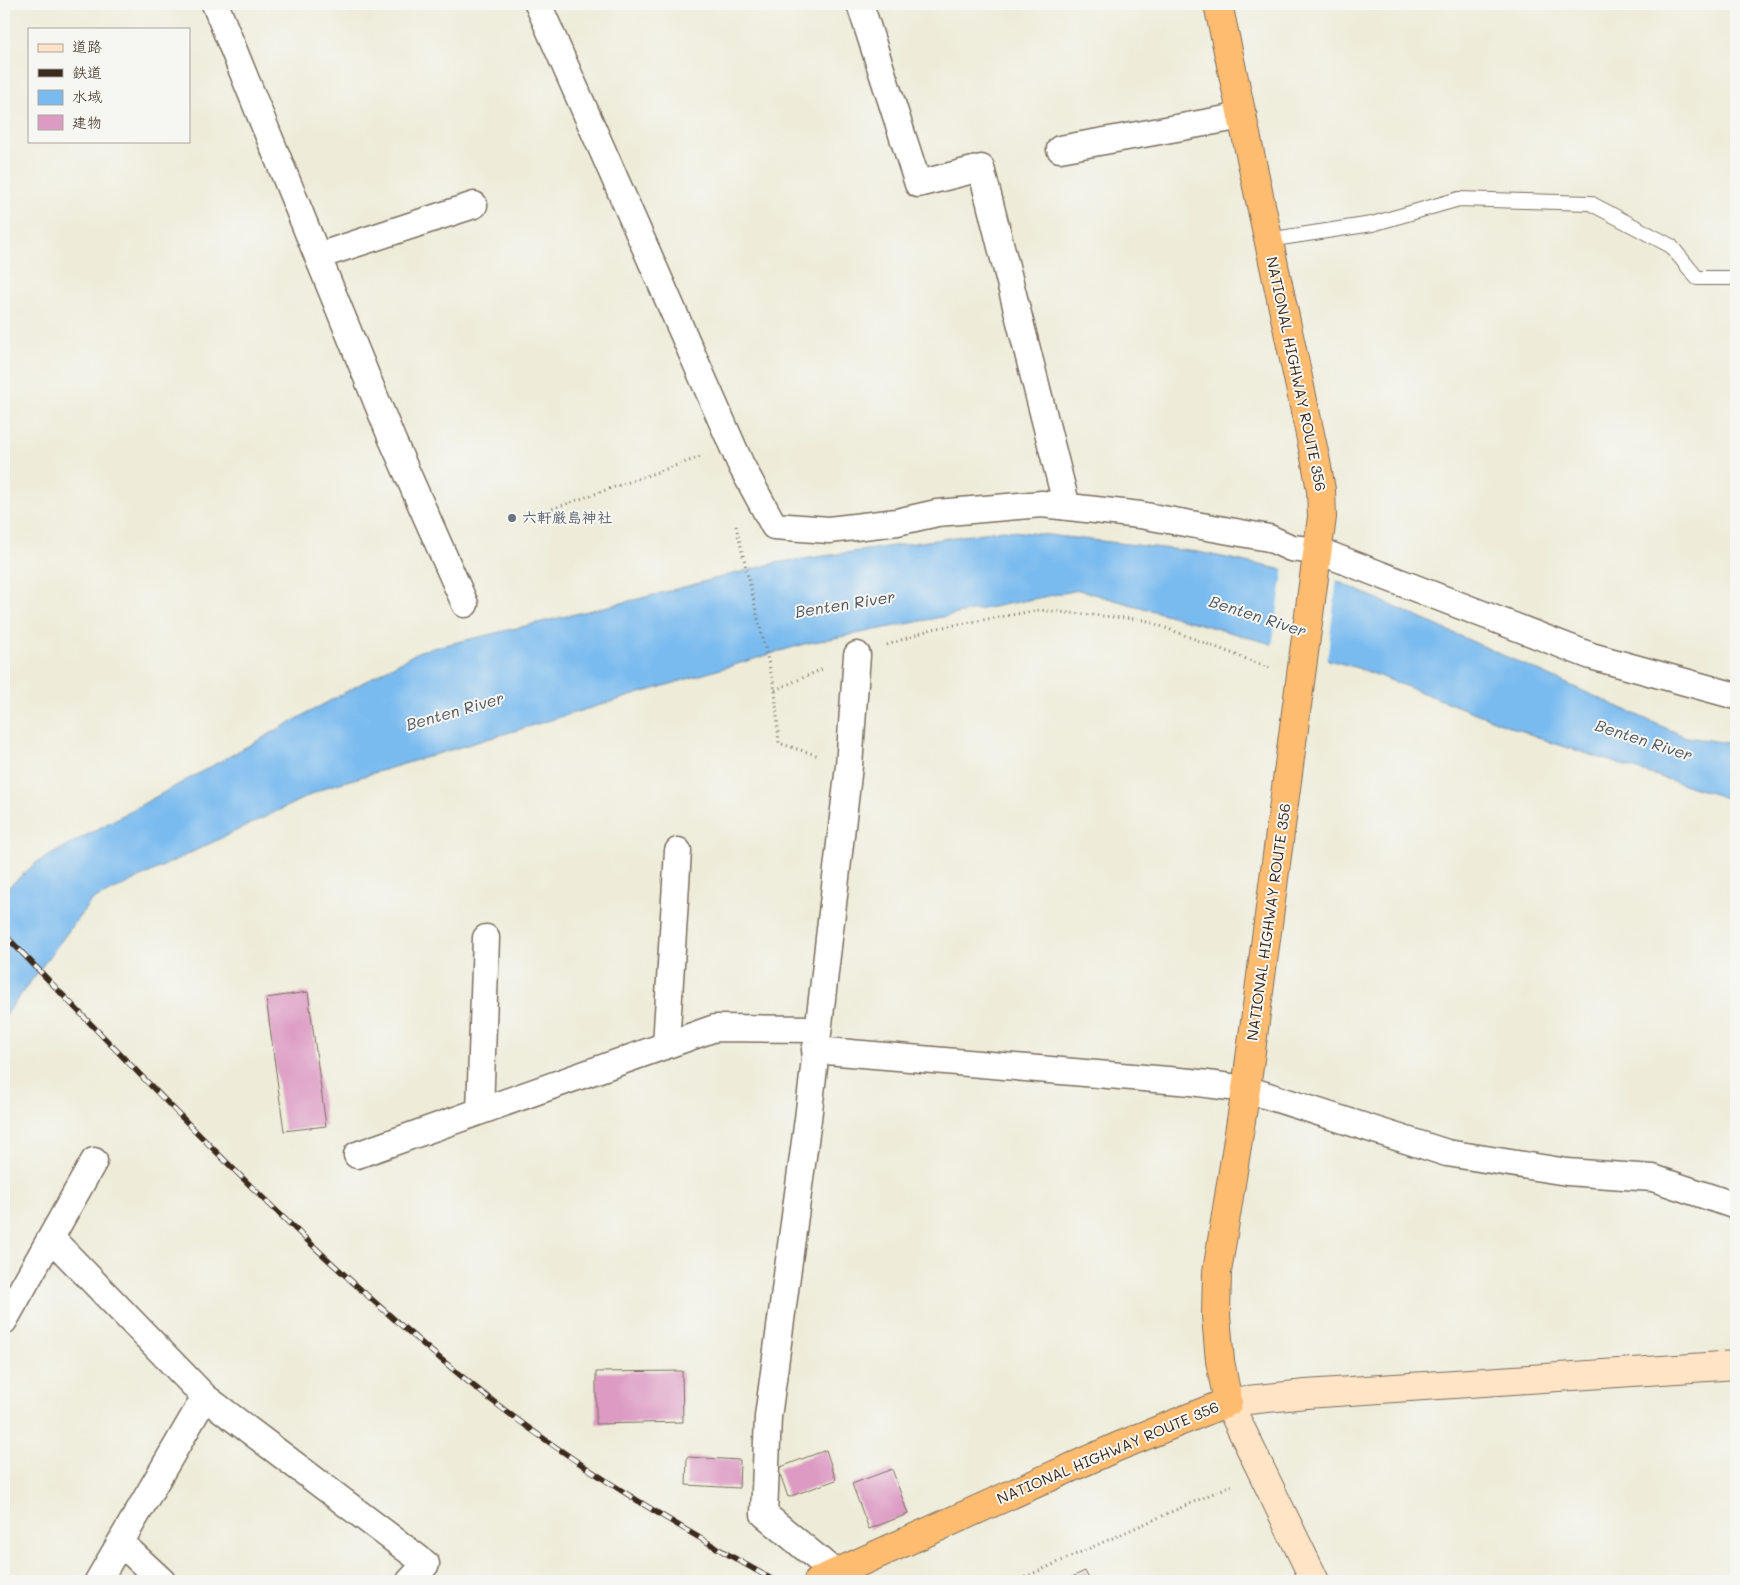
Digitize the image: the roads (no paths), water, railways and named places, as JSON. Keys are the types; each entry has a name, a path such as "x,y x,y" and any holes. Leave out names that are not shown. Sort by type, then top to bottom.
{"highway":[{"name":"NATIONAL HIGHWAY ROUTE 356","path":"826,1577 1117,1447 1228,1402 1220,1361 1216,1316 1217,1272 1246,1089 1303,673 1318,558 1322,517 1322,490 1218,4"}],"street":[{"path":"216,4 392,439 465,604"},
{"path":"538,4 732,446 774,526 829,530 897,522 937,513 1042,504 1140,515 1269,538 1318,558 1592,656 1736,696"},
{"path":"860,4 918,184 980,168 1067,507"},
{"path":"1060,149 1242,116"},
{"path":"318,256 474,204"},
{"path":"826,1577 764,1514 768,1417 808,1119 848,766 856,655"},
{"path":"666,1045 678,850"},
{"path":"480,1111 486,938"},
{"path":"357,1155 715,1028 1246,1089 1447,1153 1567,1172 1652,1178 1736,1206"},
{"path":"4,1321 94,1161"},
{"path":"51,1238 205,1397 426,1564 410,1581"},
{"path":"1315,1581 1228,1402 1306,1394 1736,1365"},
{"path":"98,1581 205,1397"},
{"path":"121,1543 162,1581"}],"lane":[{"path":"1268,240 1372,224 1459,199 1590,203 1671,246 1697,278 1736,278"}],"water":[{"name":"Benten River","path":"1004,530 1198,552 1337,581 1686,737 1736,744 1736,801 1553,743 1361,669 1079,590 804,644 327,787 91,901 4,1017 4,891 36,863 420,651 642,598 775,563"}],"railway":[{"path":"4,934 282,1217 399,1324 497,1404 574,1459 653,1510 775,1581"}],"place":[{"name":"六軒厳島神社","path":"512,518"}]}
